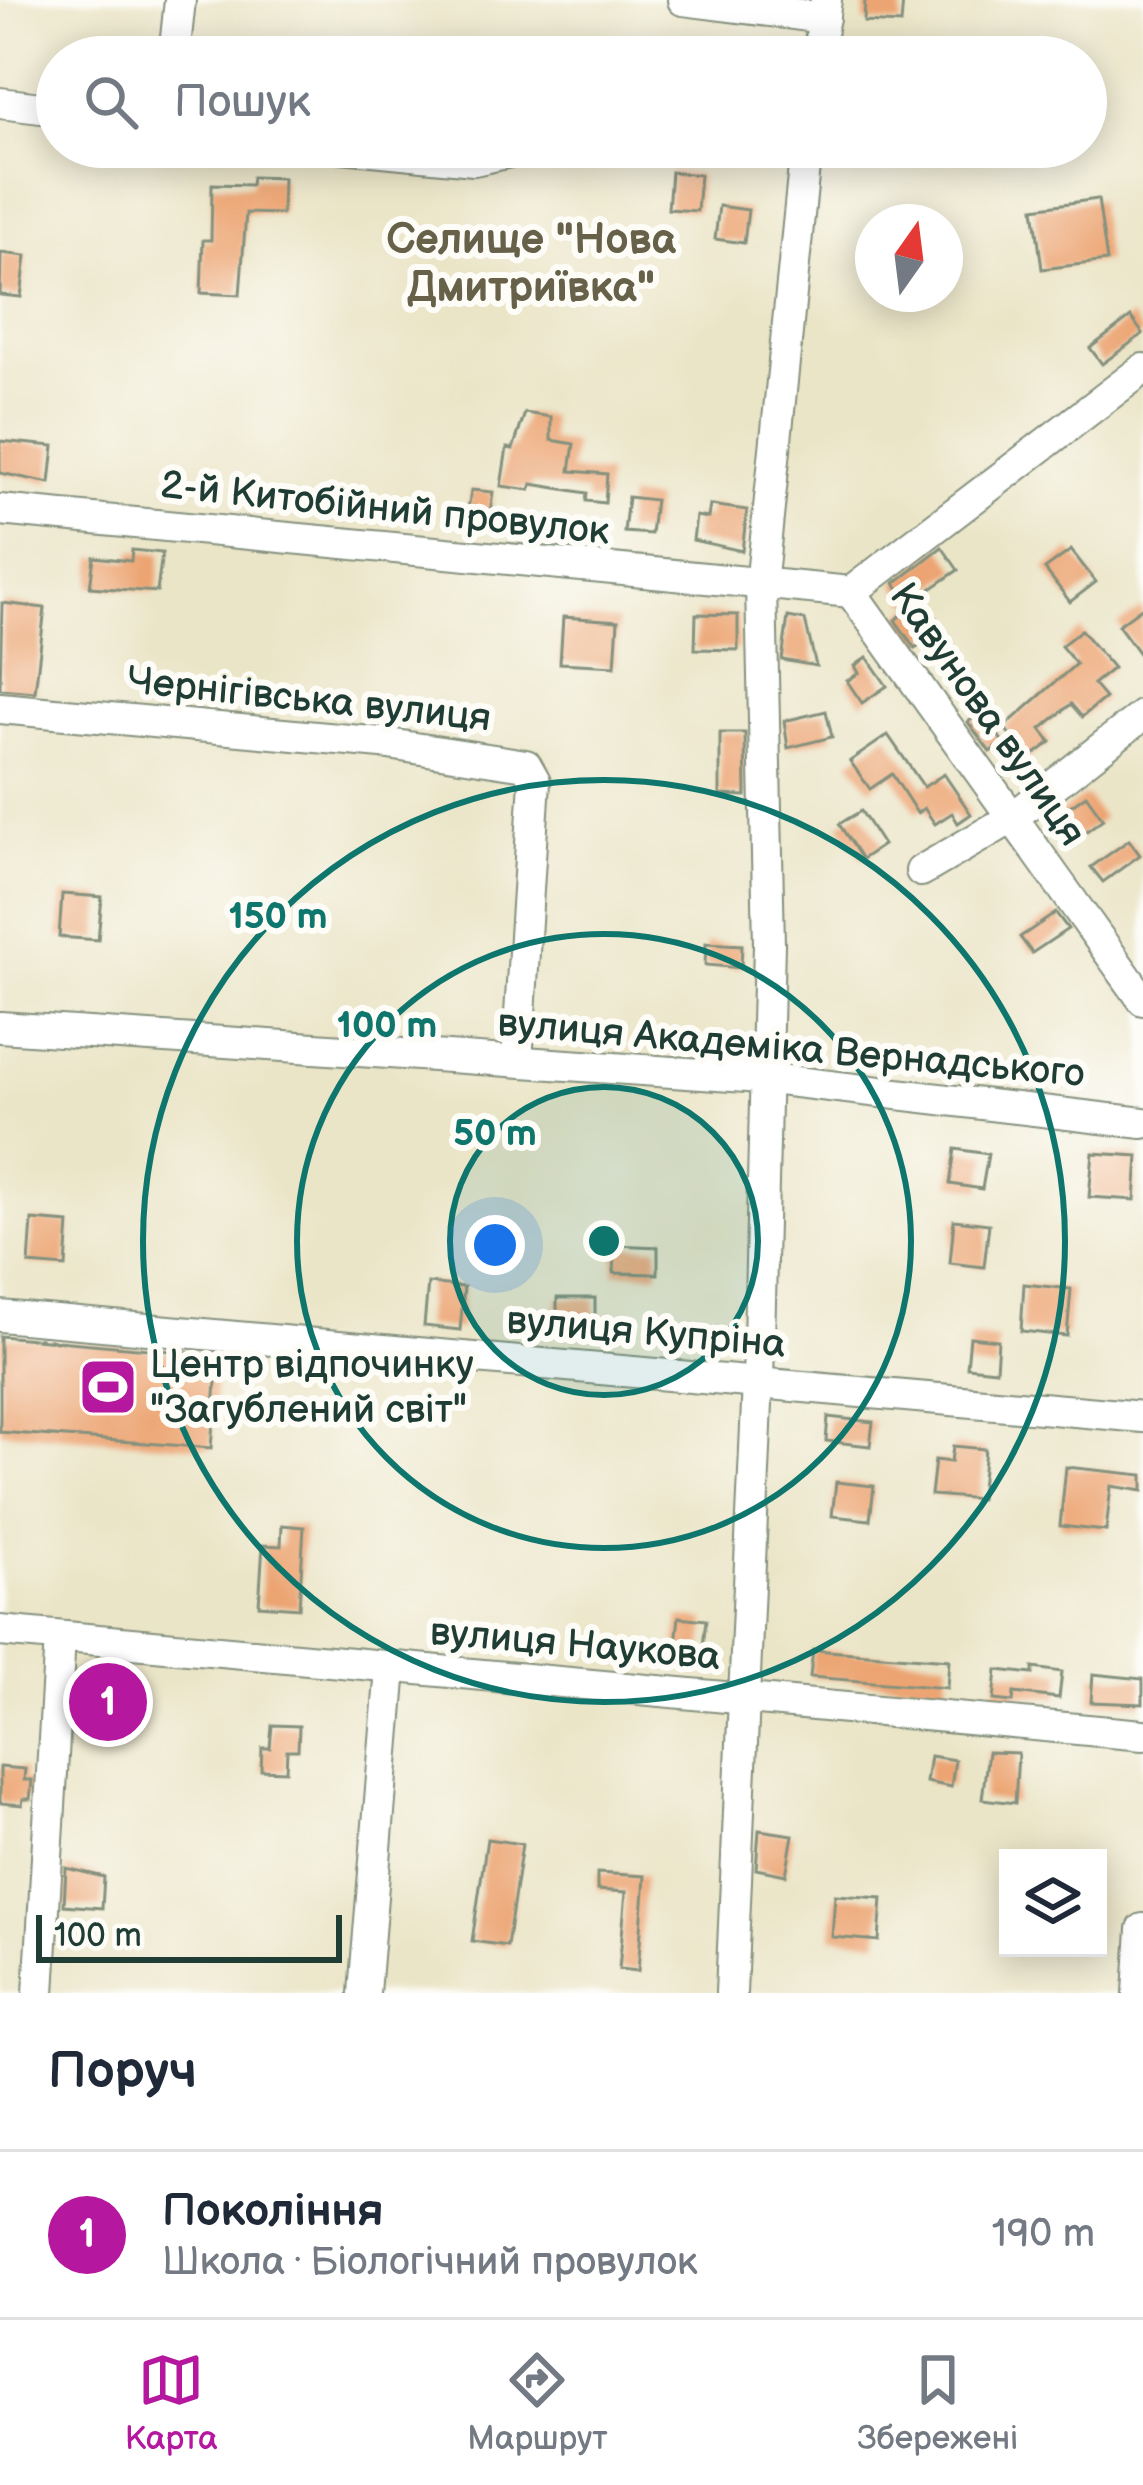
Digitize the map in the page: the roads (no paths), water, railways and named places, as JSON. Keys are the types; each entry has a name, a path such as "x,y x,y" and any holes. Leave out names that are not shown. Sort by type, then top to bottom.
{"street":[{"path":"176,36 180,0"},
{"path":"683,0 825,9"},
{"path":"0,103 36,107"},
{"path":"731,1993 758,1381 762,1078 769,944 761,586 804,168"},
{"path":"851,592 1143,368"},
{"name":"2-й Китобійний провулок","path":"0,509 851,592"},
{"name":"Кавунова вулиця","path":"851,592 1143,1000"},
{"name":"Чернігівська вулиця","path":"0,708 382,743 526,765 535,781 517,1061"},
{"path":"921,871 1012,818 1143,715"},
{"name":"вулиця Академіка Вернадського","path":"0,1027 762,1078 1143,1123"},
{"name":"вулиця Купріна","path":"0,1316 1143,1417"},
{"name":"вулиця Наукова","path":"0,1631 1143,1735"},
{"path":"39,1993 60,1637"},
{"path":"364,1993 391,1668"},
{"path":"1139,1993 1143,1929"}],"place":[{"name":"Центр відпочинку \"Загублений світ\"","path":"108,1387"},
{"name":"Покоління","path":"108,1702"}],"district":[{"name":"Селище \"Нова Дмитриївка\"","path":"531,264"}]}
